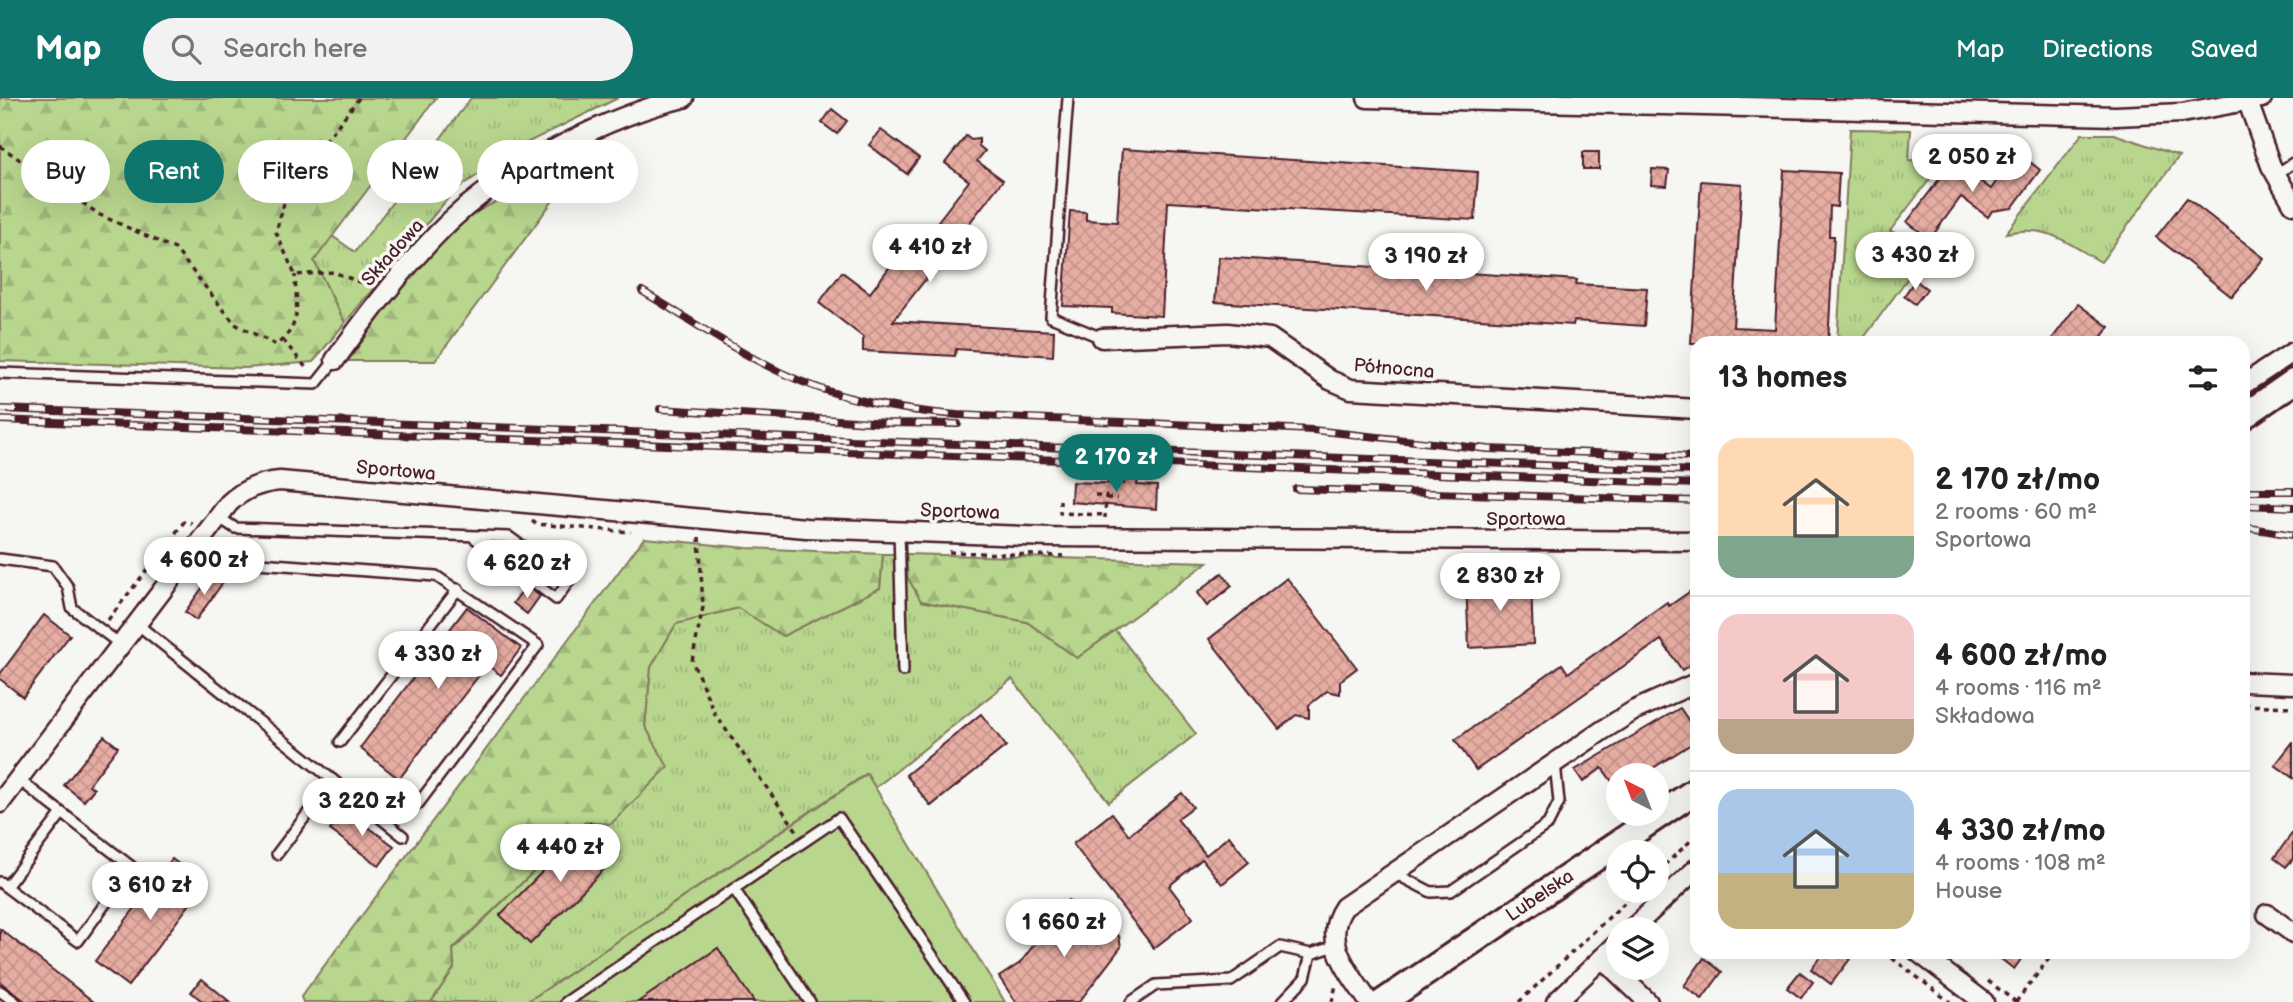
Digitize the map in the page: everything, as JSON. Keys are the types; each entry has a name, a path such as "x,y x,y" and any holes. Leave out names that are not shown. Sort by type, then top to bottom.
{"main road":[{"path":"2250,412 2293,382"},
{"name":"Lubelska","path":"1383,1002 1690,794"}],"street":[{"name":"Składowa","path":"335,360 385,291 452,219 520,169 589,132 684,98"},
{"path":"1367,98 2116,116 2182,113 2255,100 2275,175 2293,204"},
{"name":"Północna","path":"1102,338 1228,333 1270,338 1329,380 1351,389 1690,409"},
{"path":"2250,380 2293,352"},
{"name":"Sportowa","path":"223,510 251,487 280,481 779,526 1104,537 1690,541"},
{"path":"0,803 223,510"},
{"path":"2250,682 2293,684"},
{"path":"1369,1002 1335,946 1337,917 1344,907 1635,710 1690,686"},
{"path":"1645,917 1690,875"},
{"path":"2267,914 2293,933"},
{"path":"1556,1002 1606,954"},
{"path":"1602,958 1648,1002"},
{"path":"1927,959 1984,1002"}],"lane":[{"path":"1068,98 1051,317 1102,338"},
{"path":"2275,175 2293,163"},
{"path":"0,373 316,384 335,360"},
{"path":"223,510 235,528 509,537 569,581 556,599 473,537"},
{"path":"899,531 903,671"},
{"path":"0,559 53,566 68,587 72,608 121,645"},
{"path":"185,561 217,560 436,576 538,645 418,804"},
{"path":"340,742 458,589"},
{"path":"137,624 403,836"},
{"path":"1394,873 1431,892 1451,891 1548,824 1559,802 1555,763"},
{"path":"18,779 132,867 78,942 3,884 62,813"},
{"path":"276,853 333,780"},
{"path":"566,1002 839,818 964,1002"},
{"path":"734,889 810,1002"},
{"path":"1131,1002 1156,985 1231,981 1280,947 1311,954 1335,946"},
{"path":"1282,1002 1305,978 1311,954"},
{"path":"0,991 15,1002"}],"path":[{"path":"0,146 100,215 175,249 235,324 276,345 291,334 296,318 295,275 276,232 288,189 359,98"},
{"path":"295,275 333,272 385,291"},
{"path":"283,340 311,373 322,379"},
{"path":"1095,495 1117,498"},
{"path":"1104,537 1106,498"},
{"path":"1060,500 1060,513 1105,515"},
{"path":"699,537 703,607 692,661 715,714 804,841"},
{"path":"2250,705 2293,707"},
{"path":"1669,861 1690,841"},
{"path":"1519,1002 1624,903"},
{"path":"1893,959 1950,1002"},
{"path":"2016,1002 2049,959"},
{"path":"1332,1002 1338,974 1347,969"}],"green space":[{"path":"0,98 436,98 405,140 367,140 367,190 314,261 345,323 313,362 246,368 0,361"},
{"path":"471,98 618,98 532,140 477,140 477,175 463,185 463,140 439,140"},
{"path":"1850,129 1911,130 1909,160 1943,162 1890,231 1930,248 1865,336 1837,336"},
{"path":"2082,134 2114,134 2179,156 2101,262 2045,233 2006,233"},
{"path":"392,203 444,203 345,323 314,261 332,236 355,252"},
{"path":"493,203 551,203 435,361 348,361 415,269 467,217"},
{"path":"644,538 747,548 883,554 880,588 783,636 738,608 676,624 651,667 645,726 668,767 611,824 585,822 453,949 454,968 431,1002 303,1002 301,997"},
{"path":"883,554 906,554 908,578 922,601 1027,622 1077,658 1115,630 1196,734 1109,802 1012,679 875,788 866,774 527,1002 431,1002 454,968 453,950 585,822 668,768 645,727 651,667 676,624 738,608 880,588"},
{"path":"906,554 1208,562 1077,658 1027,622 921,601 908,578"},
{"path":"867,774 1005,1002 527,1002"}],"building":[{"path":"832,109 847,121 837,134 822,123"},
{"path":"881,130 919,158 907,174 869,145"},
{"path":"966,136 971,140 979,139 979,146 985,151 977,161 1003,180 893,321 1054,331 1053,356 956,349 955,356 863,351 863,337 819,303 842,272 870,293 916,232 925,238 969,181 945,163"},
{"path":"1122,149 1478,172 1475,220 1168,202 1162,316 1112,313 1112,308 1063,306 1070,211 1086,212 1086,220 1117,222"},
{"path":"1583,152 1599,152 1599,169 1583,169"},
{"path":"1953,161 1991,189 2011,161 2029,161 2040,170 2012,208 1992,211 1988,217 1961,197 1930,239 1907,222"},
{"path":"1652,169 1669,170 1667,186 1651,185"},
{"path":"1784,170 1839,173 1837,207 1830,206 1829,236 1834,236 1828,336 1691,336 1701,181 1742,184 1733,327 1775,329"},
{"path":"2187,198 2264,258 2232,297 2156,237"},
{"path":"1219,257 1577,280 1576,284 1647,288 1644,326 1574,321 1573,325 1215,302"},
{"path":"1915,280 1927,289 1915,304 1904,296"},
{"path":"2078,304 2109,327 2102,336 2054,336"},
{"path":"1124,478 1138,479 1137,485 1157,486 1156,509 1071,502 1072,482 1124,484"},
{"path":"213,573 224,581 196,620 185,612"},
{"path":"1222,573 1232,586 1207,606 1197,593"},
{"path":"1287,578 1357,668 1340,681 1340,694 1327,691 1309,705 1309,718 1296,715 1279,729 1209,639"},
{"path":"1531,579 1533,644 1469,648 1466,583"},
{"path":"526,586 540,596 527,614 513,603"},
{"path":"1690,592 1690,665 1682,670 1661,640 1476,770 1455,740 1562,664 1568,673 1667,602 1669,606"},
{"path":"467,607 521,648 501,675 487,665 399,779 360,748"},
{"path":"44,615 70,635 23,697 0,679 0,674"},
{"path":"1680,708 1690,723 1690,745 1661,763 1606,763 1606,773 1602,768 1583,782 1575,770"},
{"path":"981,714 1006,746 931,806 906,775"},
{"path":"104,736 118,747 89,785 94,789 84,801 64,785"},
{"path":"2293,742 2293,778 2275,765"},
{"path":"1182,793 1193,807 1177,819 1206,855 1229,836 1249,862 1222,884 1202,859 1169,886 1193,918 1154,948 1073,844 1112,813 1129,835"},
{"path":"345,810 394,846 379,866 330,830"},
{"path":"590,823 620,853 530,944 500,915"},
{"path":"2293,832 2293,859 2286,867 2274,858"},
{"path":"172,859 205,884 128,986 95,961"},
{"path":"1068,900 1119,936 1121,947 1079,1002 1016,1002 999,977 1020,963"},
{"path":"0,929 94,1002 26,1002 0,982"},
{"path":"718,948 754,1002 638,1002"},
{"path":"1703,959 1722,972 1702,999 1684,986"},
{"path":"1819,959 1850,959 1831,984 1811,969"},
{"path":"2001,959 2021,959 2014,969"},
{"path":"1800,972 1813,982 1801,998 1787,988"},
{"path":"202,979 230,1002 203,1002 191,992"}],"railway":[{"path":"642,291 780,372 845,396 911,410 957,415 1313,430 1488,449 1690,457"},
{"path":"0,409 1690,471"},
{"path":"660,409 887,423 958,424"},
{"path":"0,420 1690,484"},
{"path":"1296,489 1690,501"},
{"path":"2250,491 2293,491"},
{"path":"2250,505 2293,507"},
{"path":"2250,528 2293,535"}]}
